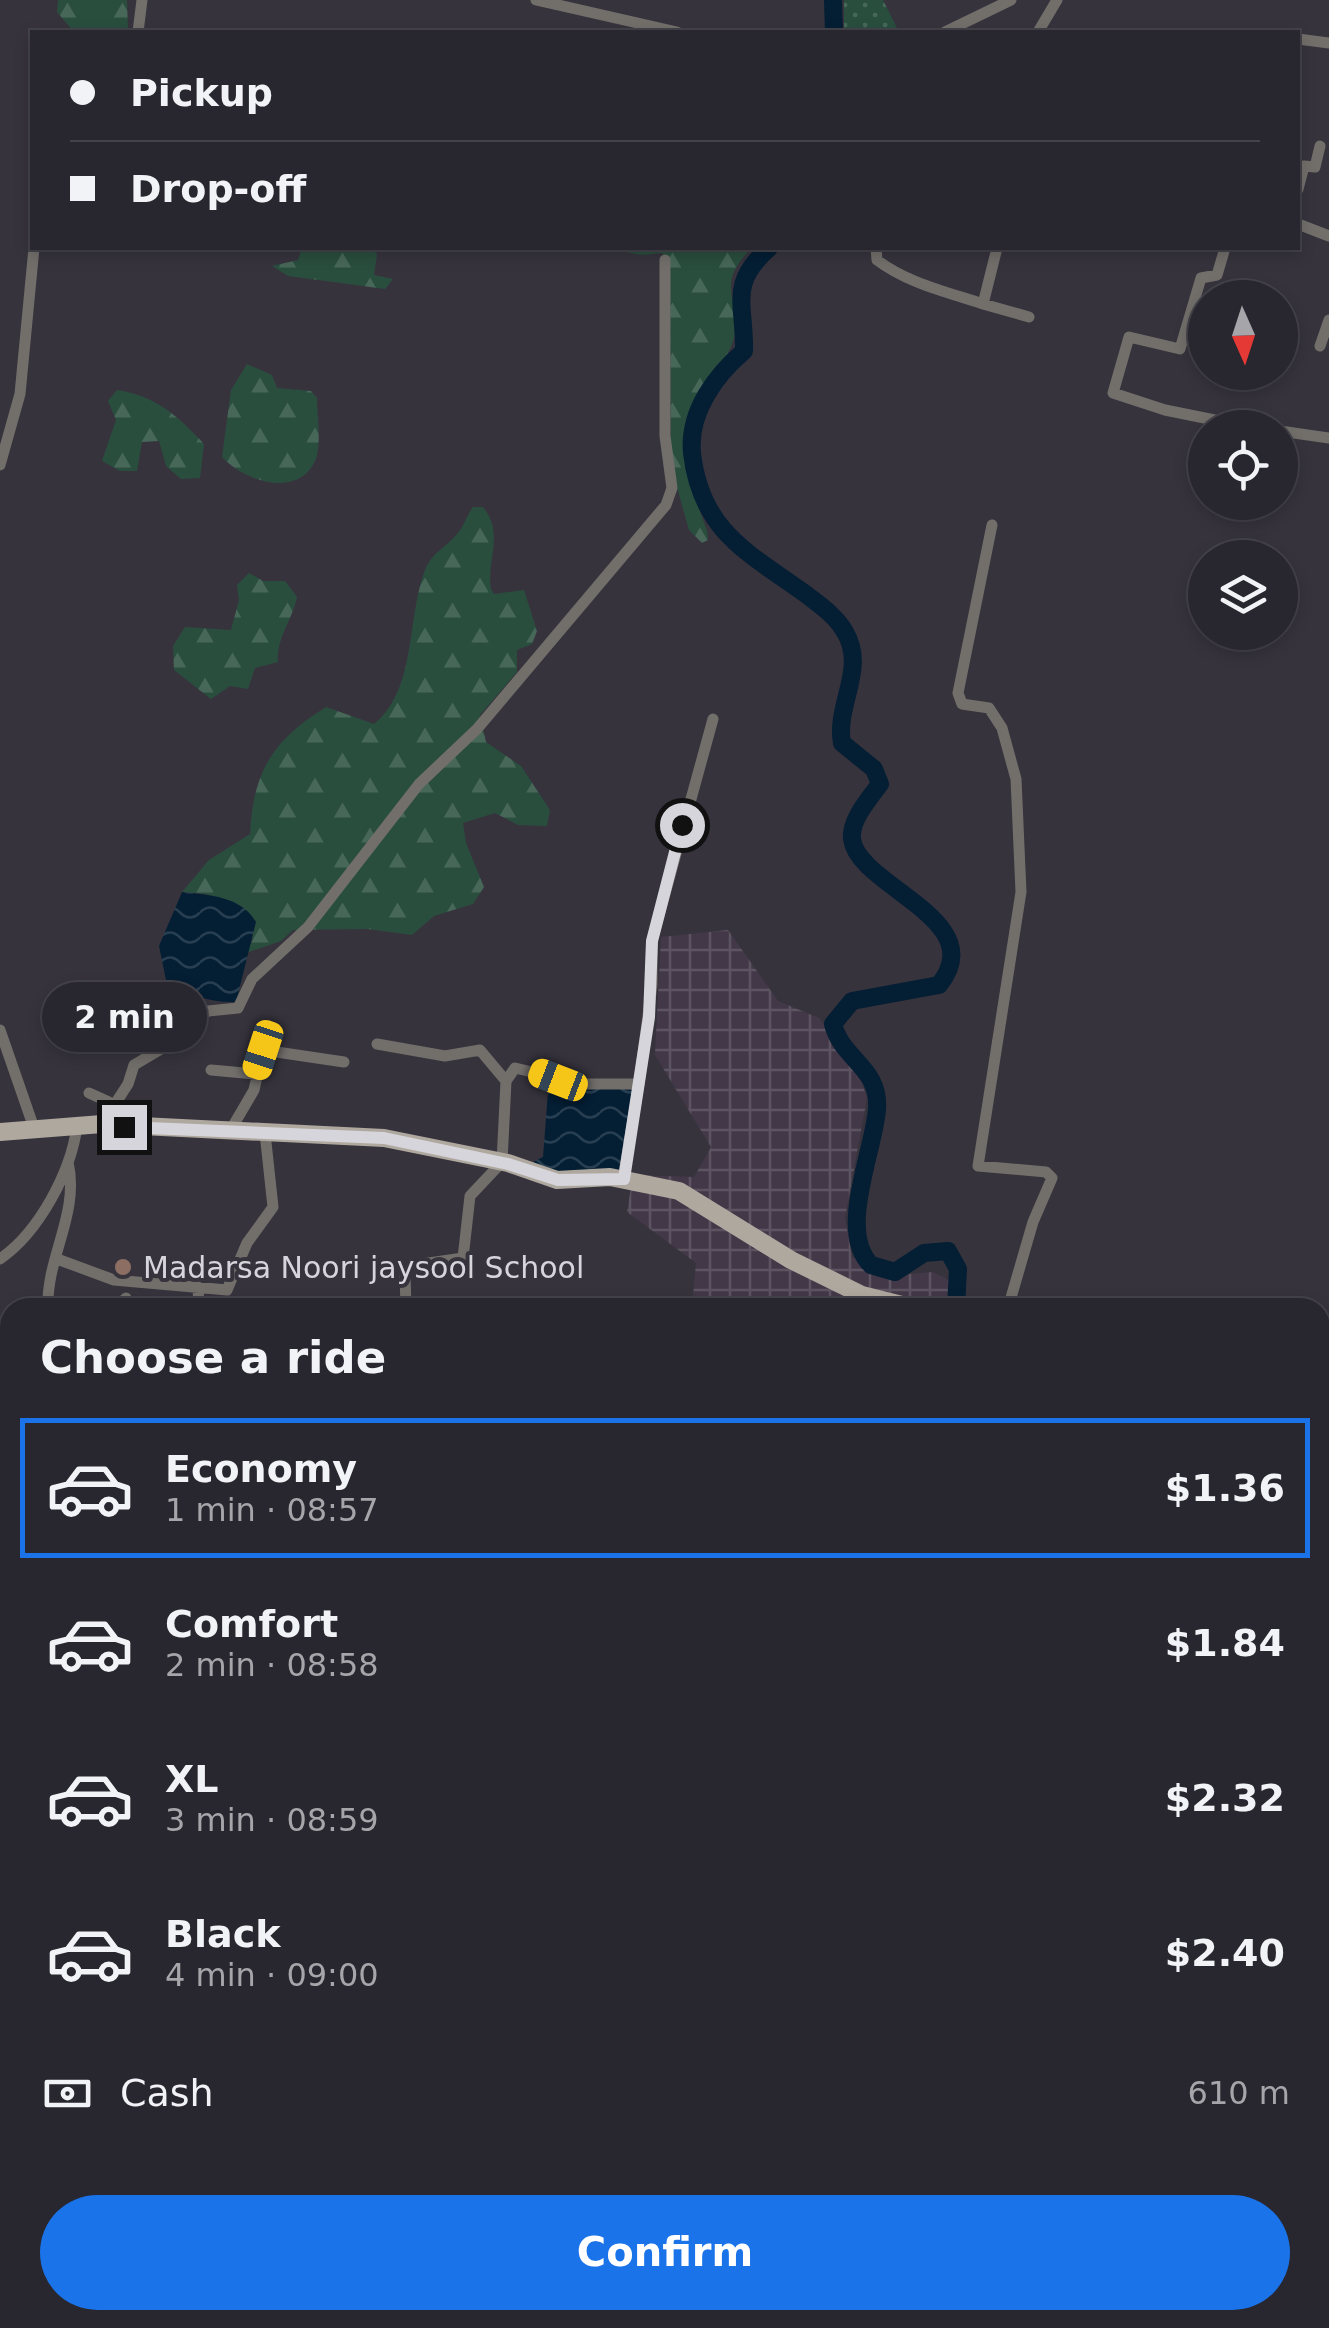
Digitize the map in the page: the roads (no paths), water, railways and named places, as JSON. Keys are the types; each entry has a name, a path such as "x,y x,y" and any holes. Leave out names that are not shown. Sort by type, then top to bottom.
{"main road":[{"path":"0,1132 77,1126 107,1117 230,1131 384,1138 502,1162 558,1180 624,1179 679,1190 792,1260 874,1298"}],"street":[{"path":"138,30 142,0"},
{"path":"536,0 668,30"},
{"path":"948,30 1012,0"},
{"path":"1039,30 1057,0"},
{"path":"1300,40 1329,43"},
{"path":"1300,181 1304,166 1316,167 1320,146"},
{"path":"1300,225 1329,236"},
{"path":"0,465 20,394 34,250"},
{"path":"876,250 877,260 920,284 1029,317"},
{"path":"983,304 996,250"},
{"path":"1188,415 1114,392 1129,337 1180,348 1201,278 1204,274 1217,275 1224,250"},
{"path":"107,1117 134,1066 208,1011 238,1008 252,980 308,926 418,784 477,729 666,505 672,488 665,436 665,260"},
{"path":"1320,346 1329,320"},
{"path":"1298,433 1329,438"},
{"path":"992,525 958,693 962,704 989,708 998,717 1008,745 1018,789 1022,892 978,1166 1046,1172 1052,1178 1032,1222 1011,1298"},
{"path":"624,1179 639,1084 654,930 713,719"},
{"path":"0,1030 34,1128"},
{"path":"377,1044 445,1056 480,1050 506,1080"},
{"path":"230,1131 254,1090 263,1050 273,1048 344,1062"},
{"path":"406,1298 405,1273 422,1264 463,1258 470,1196 502,1162 506,1080 514,1068 583,1084 639,1084"},
{"path":"211,1070 256,1074"},
{"path":"89,1093 109,1102 107,1117"},
{"path":"0,1259 24,1238 68,1162 77,1126"},
{"path":"57,1258 114,1280 228,1290 247,1244 273,1206 265,1133"},
{"path":"47,1298 46,1287 74,1188 68,1162"},
{"path":"198,1287 199,1298"}],"water":[{"path":"182,892 233,902 256,922 236,1002 200,997 166,980 159,946"},
{"path":"549,1078 633,1090 623,1163 618,1171 563,1178 533,1162 543,1157"}],"waterway":[{"path":"833,0 834,30"},
{"path":"767,250 743,284 744,351 706,395 695,423 692,453 697,480 717,522 747,552 828,612 845,632 853,660 842,743 874,769 880,784 857,817 852,839 860,856 876,873 918,905 949,941 951,962 939,985 852,1001 833,1024 844,1047 867,1073 876,1095 877,1109 857,1212 861,1250 871,1265 895,1272 924,1253 948,1251 958,1269 957,1298"}],"place":[{"name":"Madarsa Noori jaysool School","path":"123,1267"}]}
